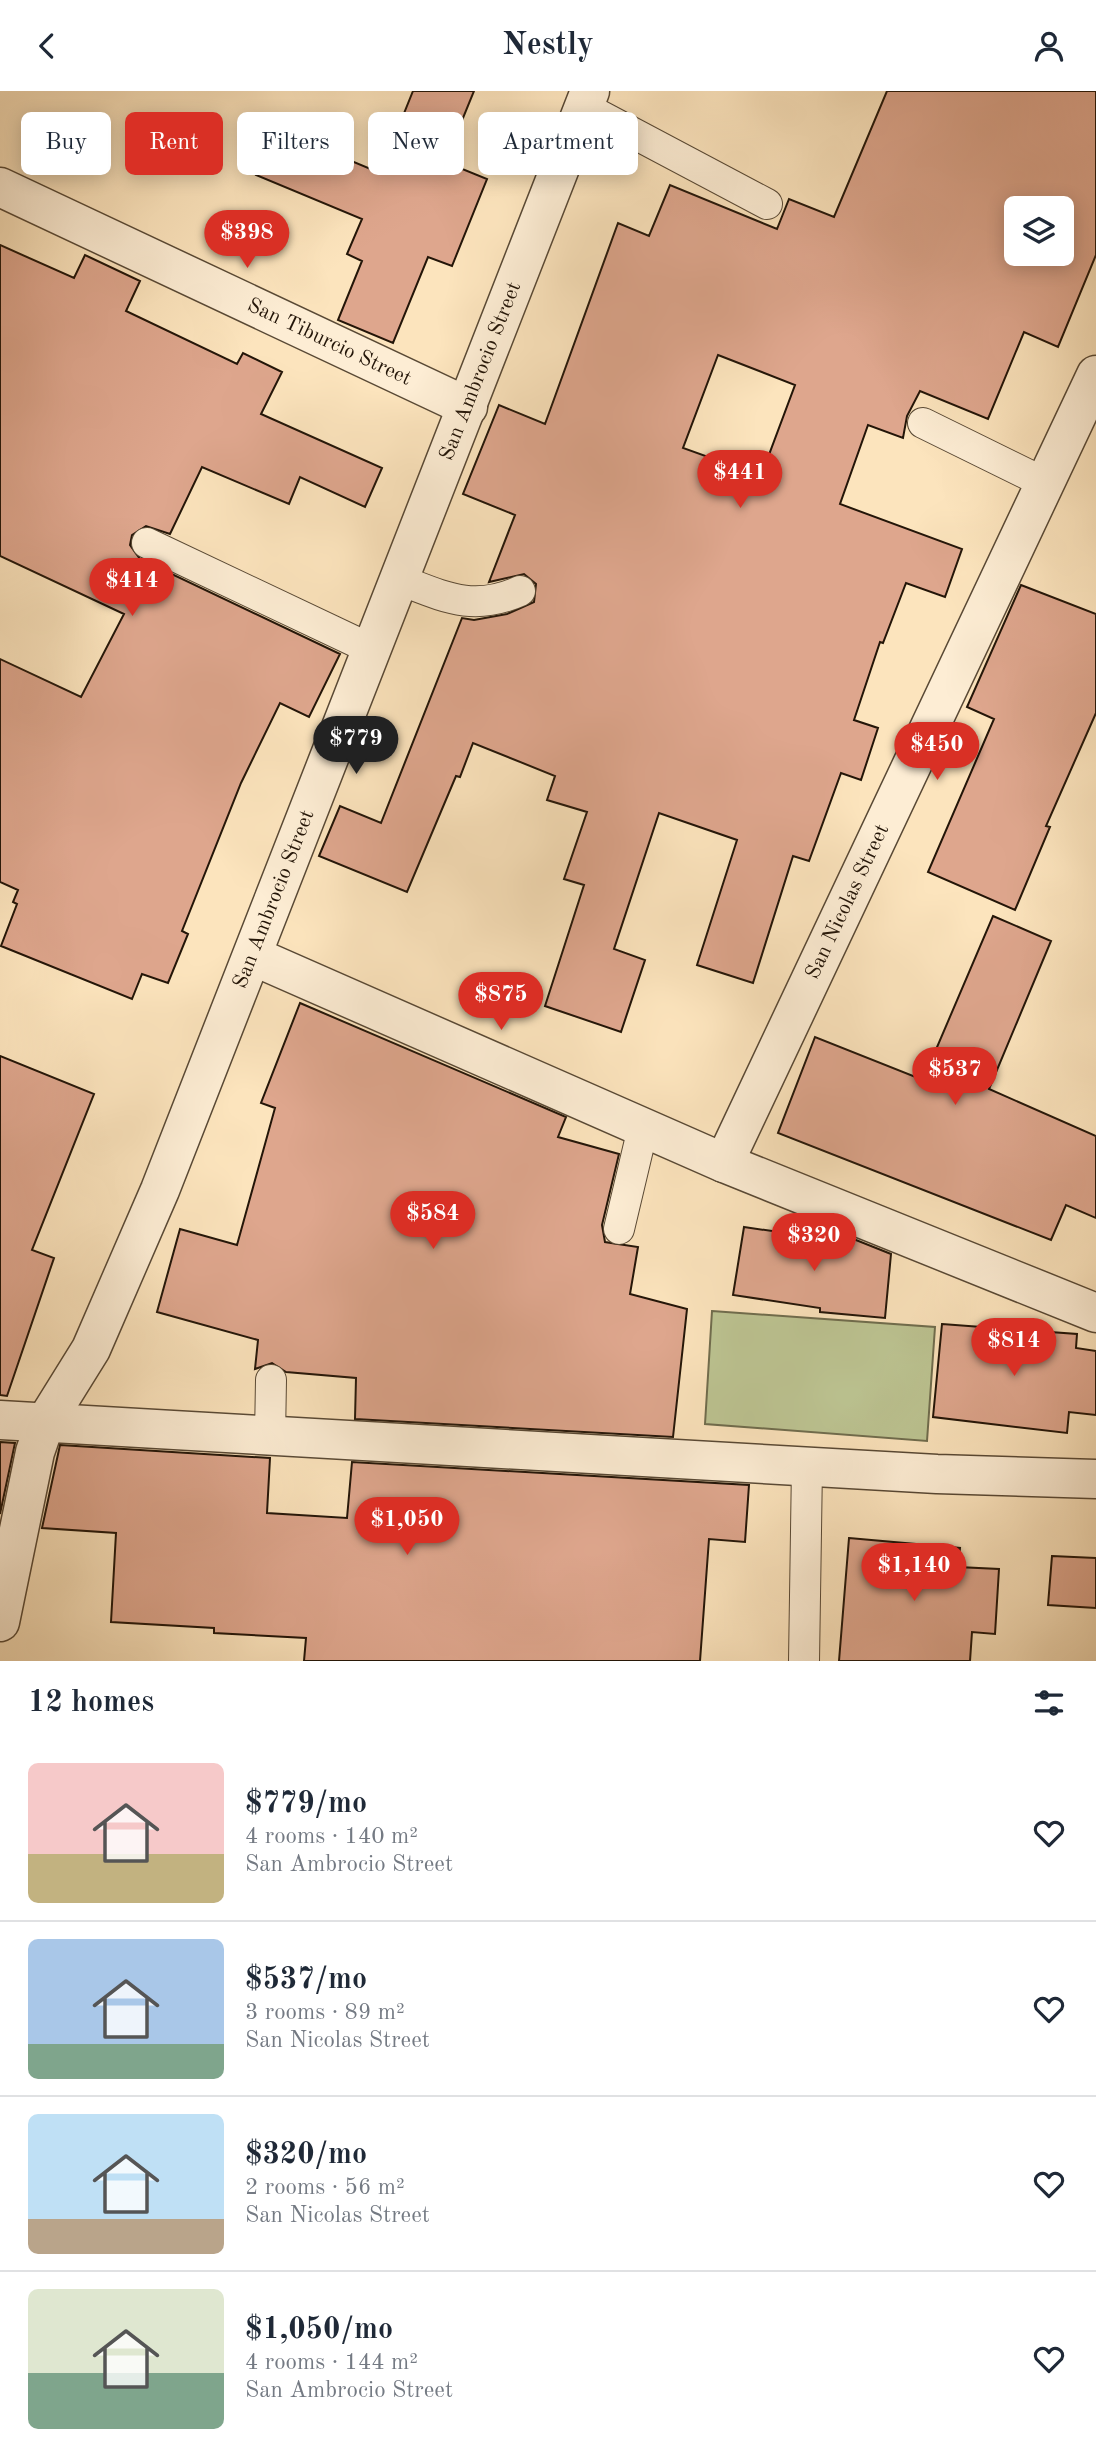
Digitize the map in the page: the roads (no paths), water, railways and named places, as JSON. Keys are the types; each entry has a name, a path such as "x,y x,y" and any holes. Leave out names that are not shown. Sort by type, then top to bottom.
{"street":[{"name":"San Ambrocio Street","path":"0,1622 35,1452 45,1423 80,1370 116,1295 253,956 587,99"},
{"name":"San Tiburcio Street","path":"0,187 468,407"},
{"name":"San Nicolas Street","path":"724,1163 1096,375"},
{"path":"253,956 724,1163 1096,1313"},
{"path":"0,1420 807,1466 1096,1479"}],"lane":[{"path":"587,99 767,204"},
{"path":"923,423 1045,483"},
{"path":"147,543 373,650"},
{"path":"400,580 453,600 474,603 499,601 520,591"},
{"path":"619,1229 643,1128"},
{"path":"270,1436 271,1380"},
{"path":"804,1661 807,1466"}]}
